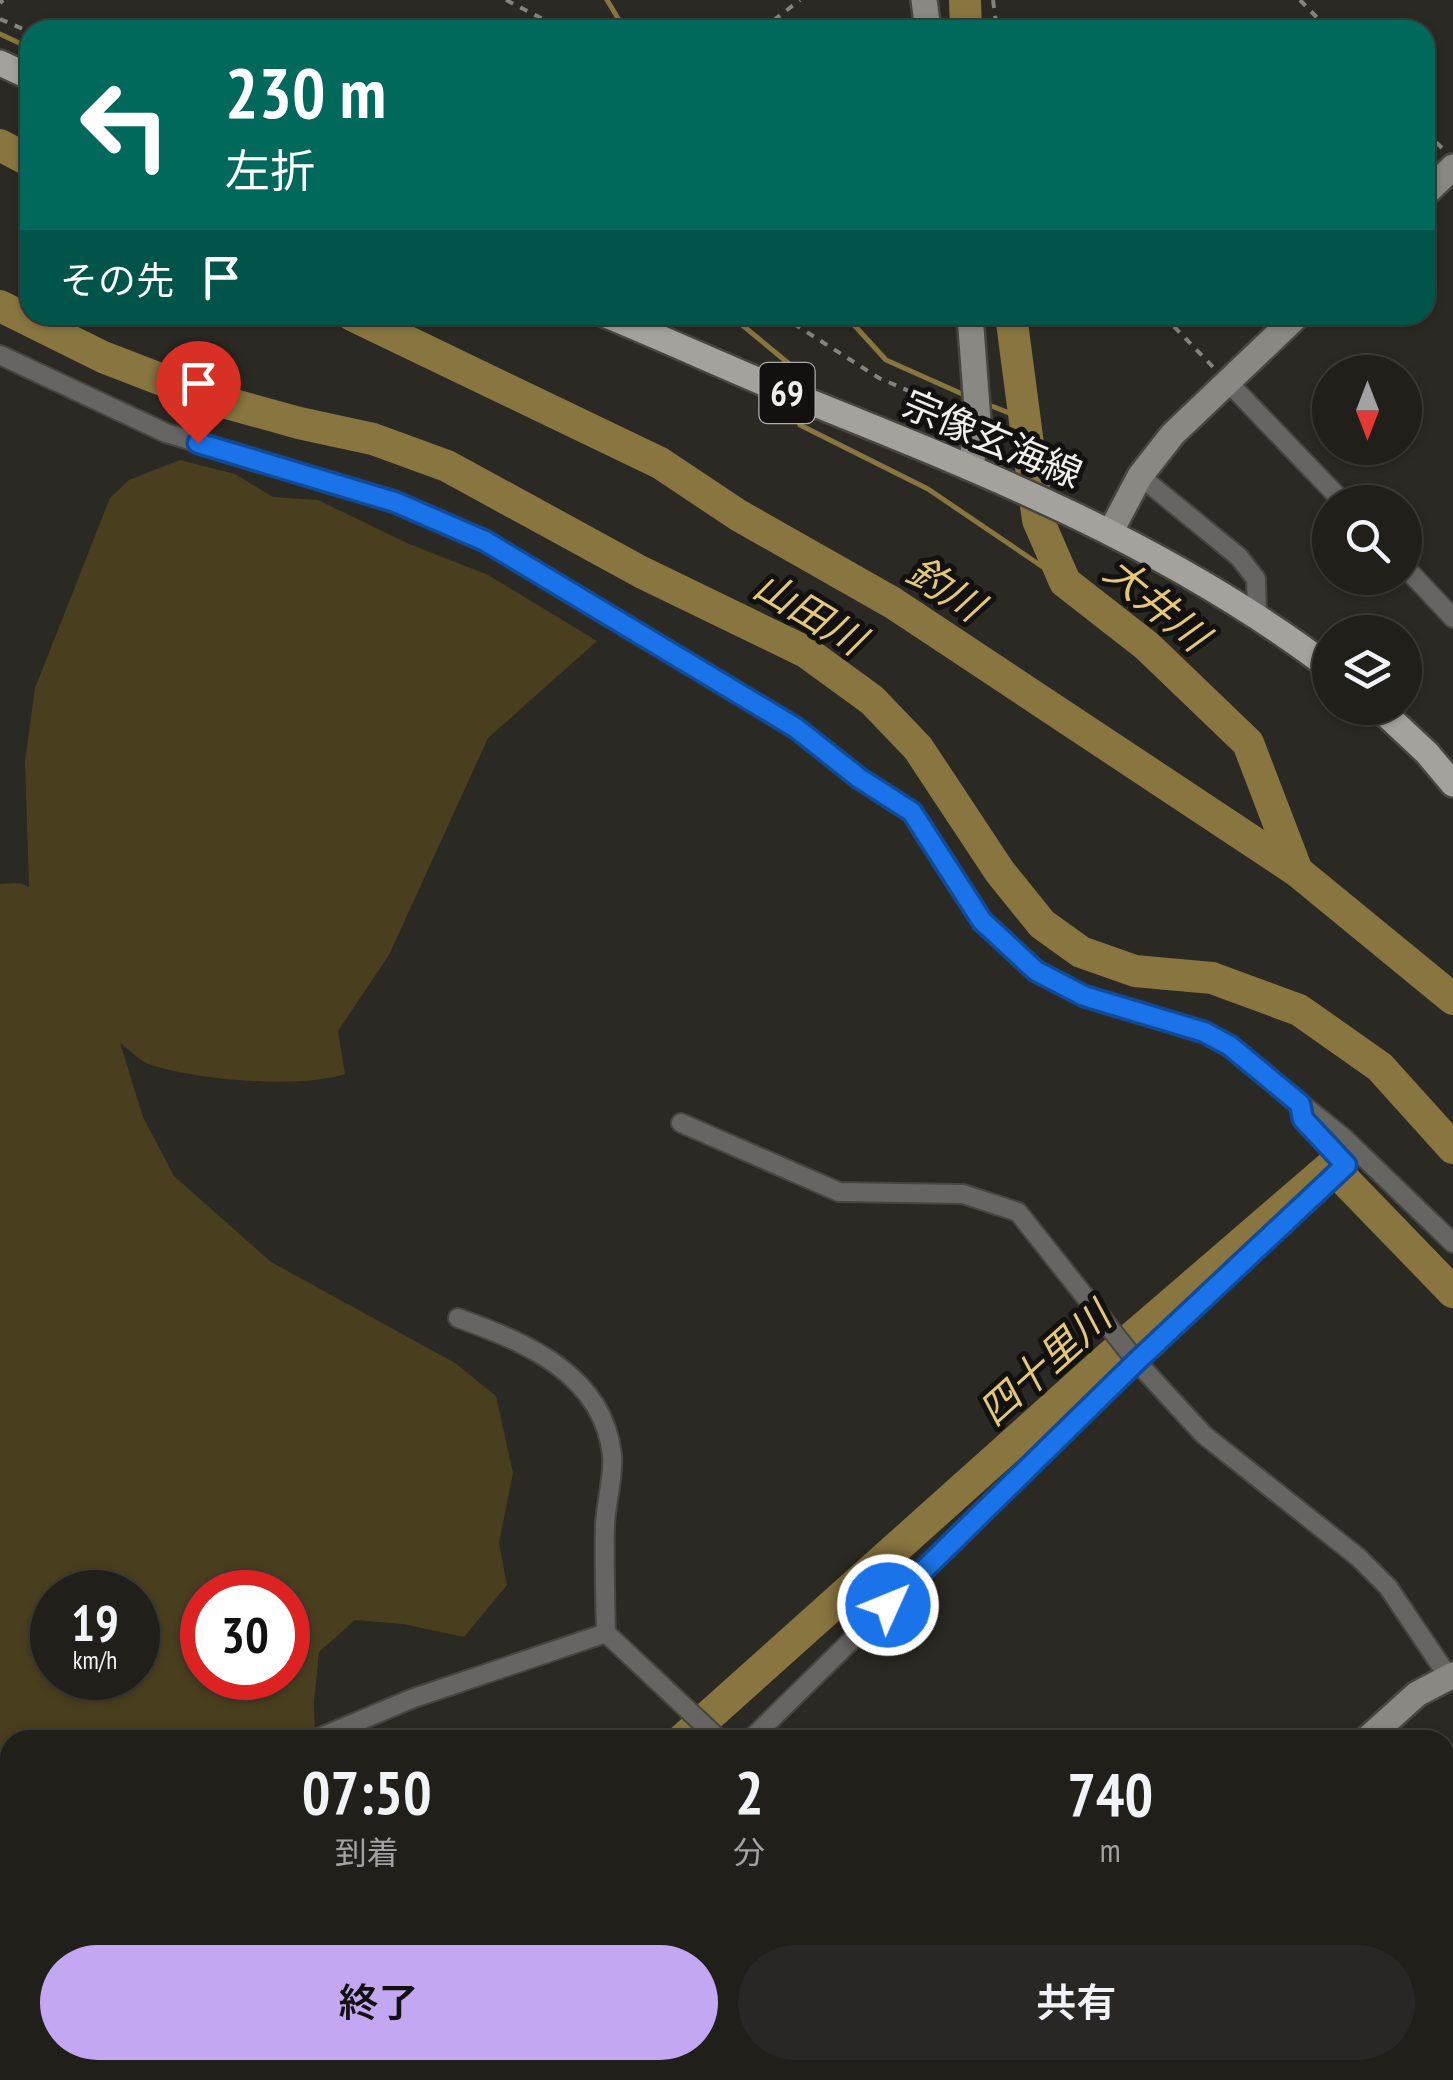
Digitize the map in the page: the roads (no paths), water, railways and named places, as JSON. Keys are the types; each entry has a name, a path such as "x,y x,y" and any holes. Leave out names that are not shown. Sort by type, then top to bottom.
{"main road":[{"name":"宗像玄海線","path":"630,325 970,466 1111,530 1257,617 1312,655"},
{"path":"1397,725 1453,784"}],"street":[{"path":"970,466 978,408 971,325"},
{"path":"1111,530 1140,476 1173,434 1288,325"},
{"path":"0,355 166,433 395,502 485,541 796,728 859,778 912,812 982,921 1036,971 1084,996 1204,1032 1230,1046 1344,1137 1453,1244"},
{"path":"1228,382 1327,485"},
{"path":"1140,476 1239,557 1256,580 1257,617"},
{"path":"1422,586 1453,618"},
{"path":"760,1730 1136,1362 1346,1165 1303,1119 1300,1104"},
{"path":"681,1123 839,1192 963,1194 1018,1212 1136,1362 1204,1435 1358,1556 1450,1675 1417,1694 1377,1730"},
{"path":"458,1318 519,1340 556,1362 580,1386 600,1417 612,1455 605,1523 606,1634 709,1730"},
{"path":"337,1730 411,1698 606,1634"}],"waterway":[{"path":"607,0 619,20"},
{"name":"大井川","path":"965,0 966,20"},
{"path":"0,34 20,43"},
{"name":"釣川","path":"0,145 20,156"},
{"name":"山田川","path":"0,306 20,316"},
{"name":"山田川","path":"38,325 103,357 209,398 373,439 447,466 641,572 806,652 872,700 918,748 1000,872 1042,924 1081,952 1135,971 1212,978 1299,1010 1380,1067 1453,1148"},
{"name":"釣川","path":"373,325 660,463 738,515 893,603 1297,871 1453,999"},
{"path":"742,325 793,367 794,376"},
{"path":"854,325 886,360 969,397"},
{"name":"大井川","path":"1012,325 1038,520 1065,582 1147,646 1248,743 1297,871"},
{"path":"984,403 1027,420"},
{"path":"799,414 800,425 928,489 1065,582"},
{"name":"四十里川","path":"693,1730 1106,1360 1331,1166 1453,1292"}]}
